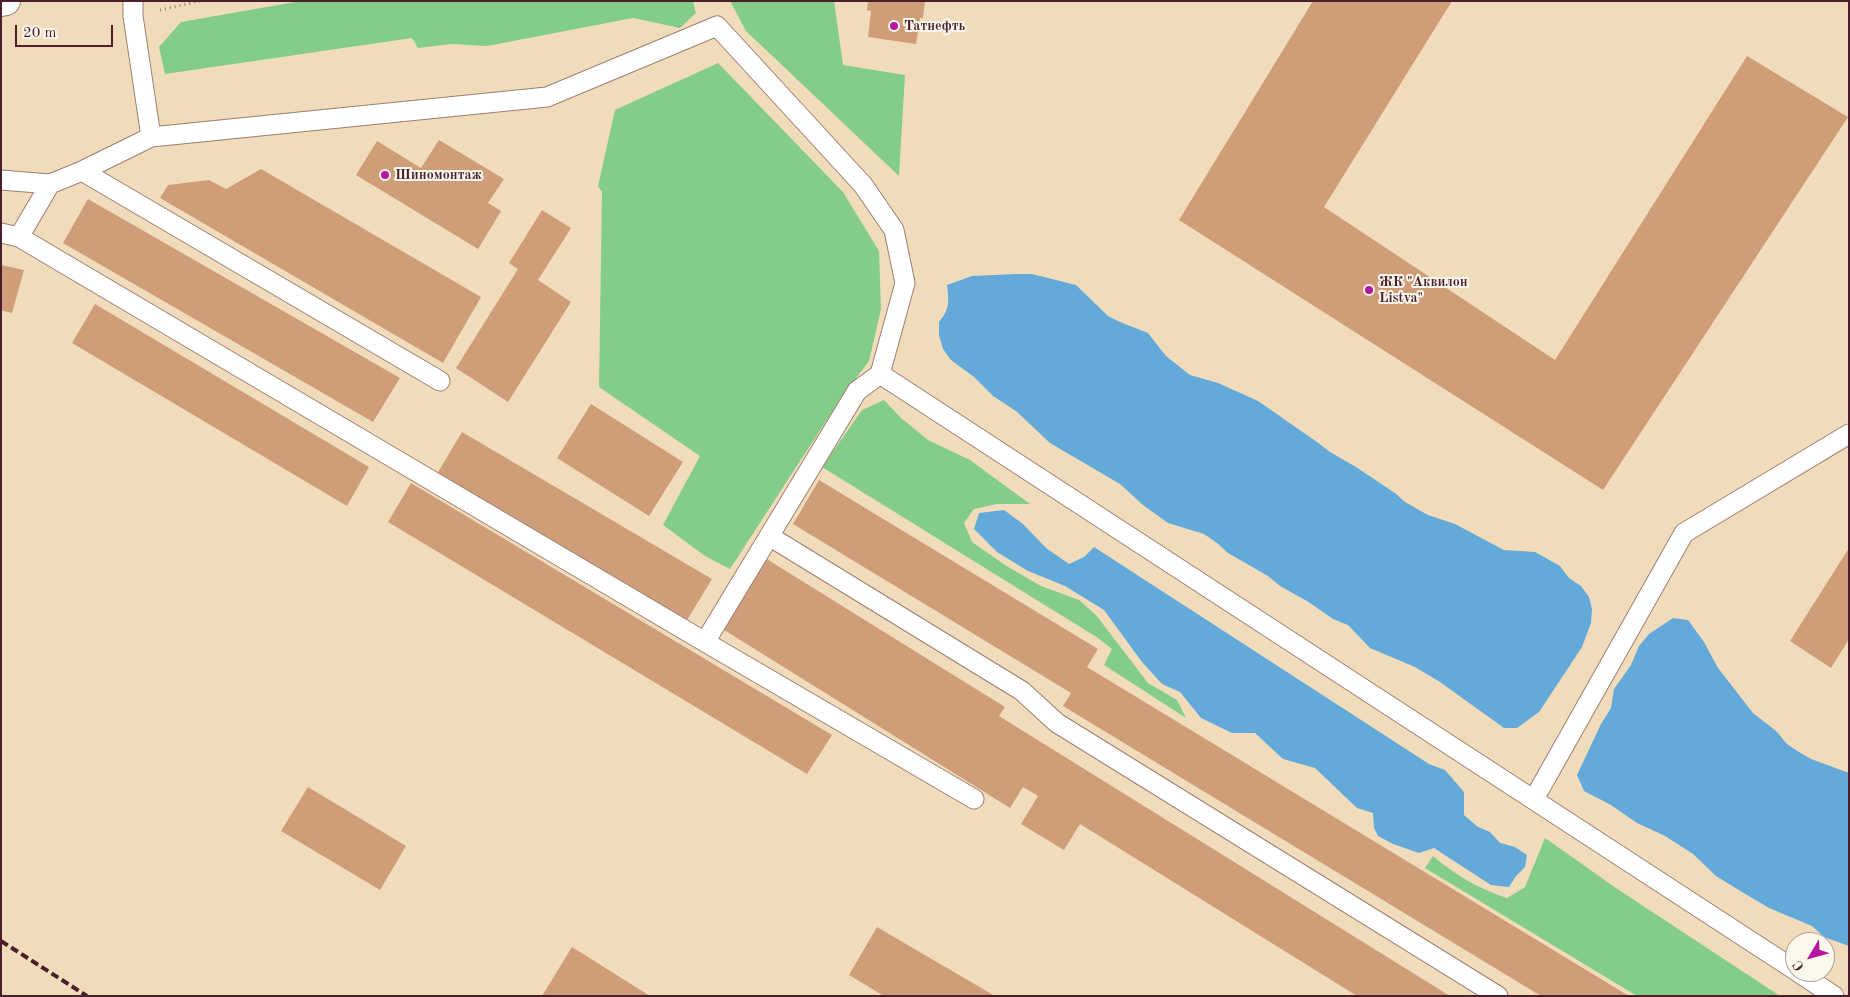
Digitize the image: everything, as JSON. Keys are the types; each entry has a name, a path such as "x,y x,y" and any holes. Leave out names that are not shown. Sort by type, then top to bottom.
{"main road":[{"path":"1,2 6,1"}],"lane":[{"path":"133,9 151,137"},
{"path":"1,180 50,184 82,171 151,137 547,97 717,26 863,185 894,230 905,283 880,374 857,391 704,642"},
{"path":"82,171 440,381"},
{"path":"50,184 10,235 974,799"},
{"path":"880,374 1785,964"},
{"path":"1534,799 1684,532 1849,434"},
{"path":"769,536 1022,691 1057,723 1498,996"},
{"path":"1813,982 1834,996"}],"path":[{"path":"133,9 200,1"}],"green space":[{"path":"301,1 693,1 696,13 680,28 633,18 487,46 451,44 418,48 412,38 165,74 159,47 181,22"},
{"path":"730,1 834,1 843,65 905,75 899,176 746,31"},
{"path":"718,63 843,192 879,251 881,309 869,361 841,398 730,569 705,556 663,525 700,456 599,387 602,192 598,186 615,110"},
{"path":"884,400 901,418 928,440 970,460 1030,504 997,504 974,509 964,523 972,542 1005,565 1041,586 1079,600 1096,615 1148,683 1177,700 1186,718 1104,665 1112,649 1098,638 822,467 862,410"},
{"path":"1545,838 1616,888 1780,996 1637,996 1425,868 1433,856 1468,881 1507,898 1525,887"}],"water":[{"path":"1032,274 1076,285 1108,316 1148,333 1166,356 1190,375 1218,383 1258,401 1330,452 1395,493 1405,502 1428,515 1455,524 1504,550 1535,552 1560,566 1569,578 1581,586 1589,597 1592,609 1591,623 1582,647 1539,712 1517,728 1504,728 1440,682 1415,667 1370,648 1348,625 1333,619 1307,601 1280,586 1268,576 1228,553 1204,534 1168,523 1143,505 1120,484 1050,443 1016,411 993,396 974,377 951,360 943,349 939,335 939,322 948,305 947,285 972,276"},
{"path":"1004,510 1023,524 1046,548 1069,564 1084,557 1094,547 1429,764 1445,770 1464,792 1464,815 1478,827 1490,832 1500,843 1515,847 1527,855 1525,867 1509,887 1491,885 1434,848 1419,853 1393,844 1378,836 1374,828 1373,813 1357,808 1315,768 1283,759 1255,733 1232,733 1201,718 1180,692 1162,684 1142,662 1104,610 1065,586 1028,571 997,552 974,529 979,513"},
{"path":"1673,618 1688,620 1704,642 1718,668 1753,713 1776,731 1787,744 1799,752 1811,759 1849,773 1849,946 1835,941 1835,932 1819,932 1812,926 1769,908 1716,876 1693,854 1665,836 1637,823 1611,805 1584,791 1577,775 1601,724 1611,708 1614,689 1631,665 1639,646 1649,634"}],"building":[{"name":"Татнефть","path":"868,1 925,1 923,18 920,18 916,44 868,37 871,11 867,10"},
{"name":"ЖК \"Аквилон Listva\"","path":"1313,1 1452,1 1324,207 1555,360 1747,56 1848,117 1603,490 1179,220"},
{"path":"439,140 504,179 488,203 501,211 478,249 356,175 377,141 421,168"},
{"path":"261,169 481,297 443,363 160,198 168,185 209,180 226,189"},
{"path":"88,199 400,378 373,422 63,243"},
{"path":"542,210 571,228 538,280 571,302 508,402 456,368 518,269 509,263"},
{"path":"1,265 24,270 12,313 1,310"},
{"path":"95,304 369,467 347,506 72,343"},
{"path":"591,404 683,462 649,516 557,458"},
{"path":"462,432 712,579 687,620 437,474"},
{"path":"819,480 1098,649 1087,667 1629,996 1541,996 1063,706 1071,693 793,524"},
{"path":"411,483 832,735 807,774 388,522"},
{"path":"1849,548 1849,639 1831,668 1790,641"},
{"path":"765,558 1005,707 999,716 1450,996 1357,996 1080,824 1064,850 1021,824 1038,796 1023,787 1010,808 721,628"},
{"path":"308,787 406,846 380,890 281,831"},
{"path":"877,927 995,996 884,996 849,975"},
{"path":"572,947 650,996 542,996"}],"railway":[{"path":"1,941 87,996"}],"place":[{"name":"Татнефть","path":"894,26"},
{"name":"Шиномонтаж","path":"385,175"},
{"name":"ЖК \"Аквилон Listva\"","path":"1369,290"}]}
